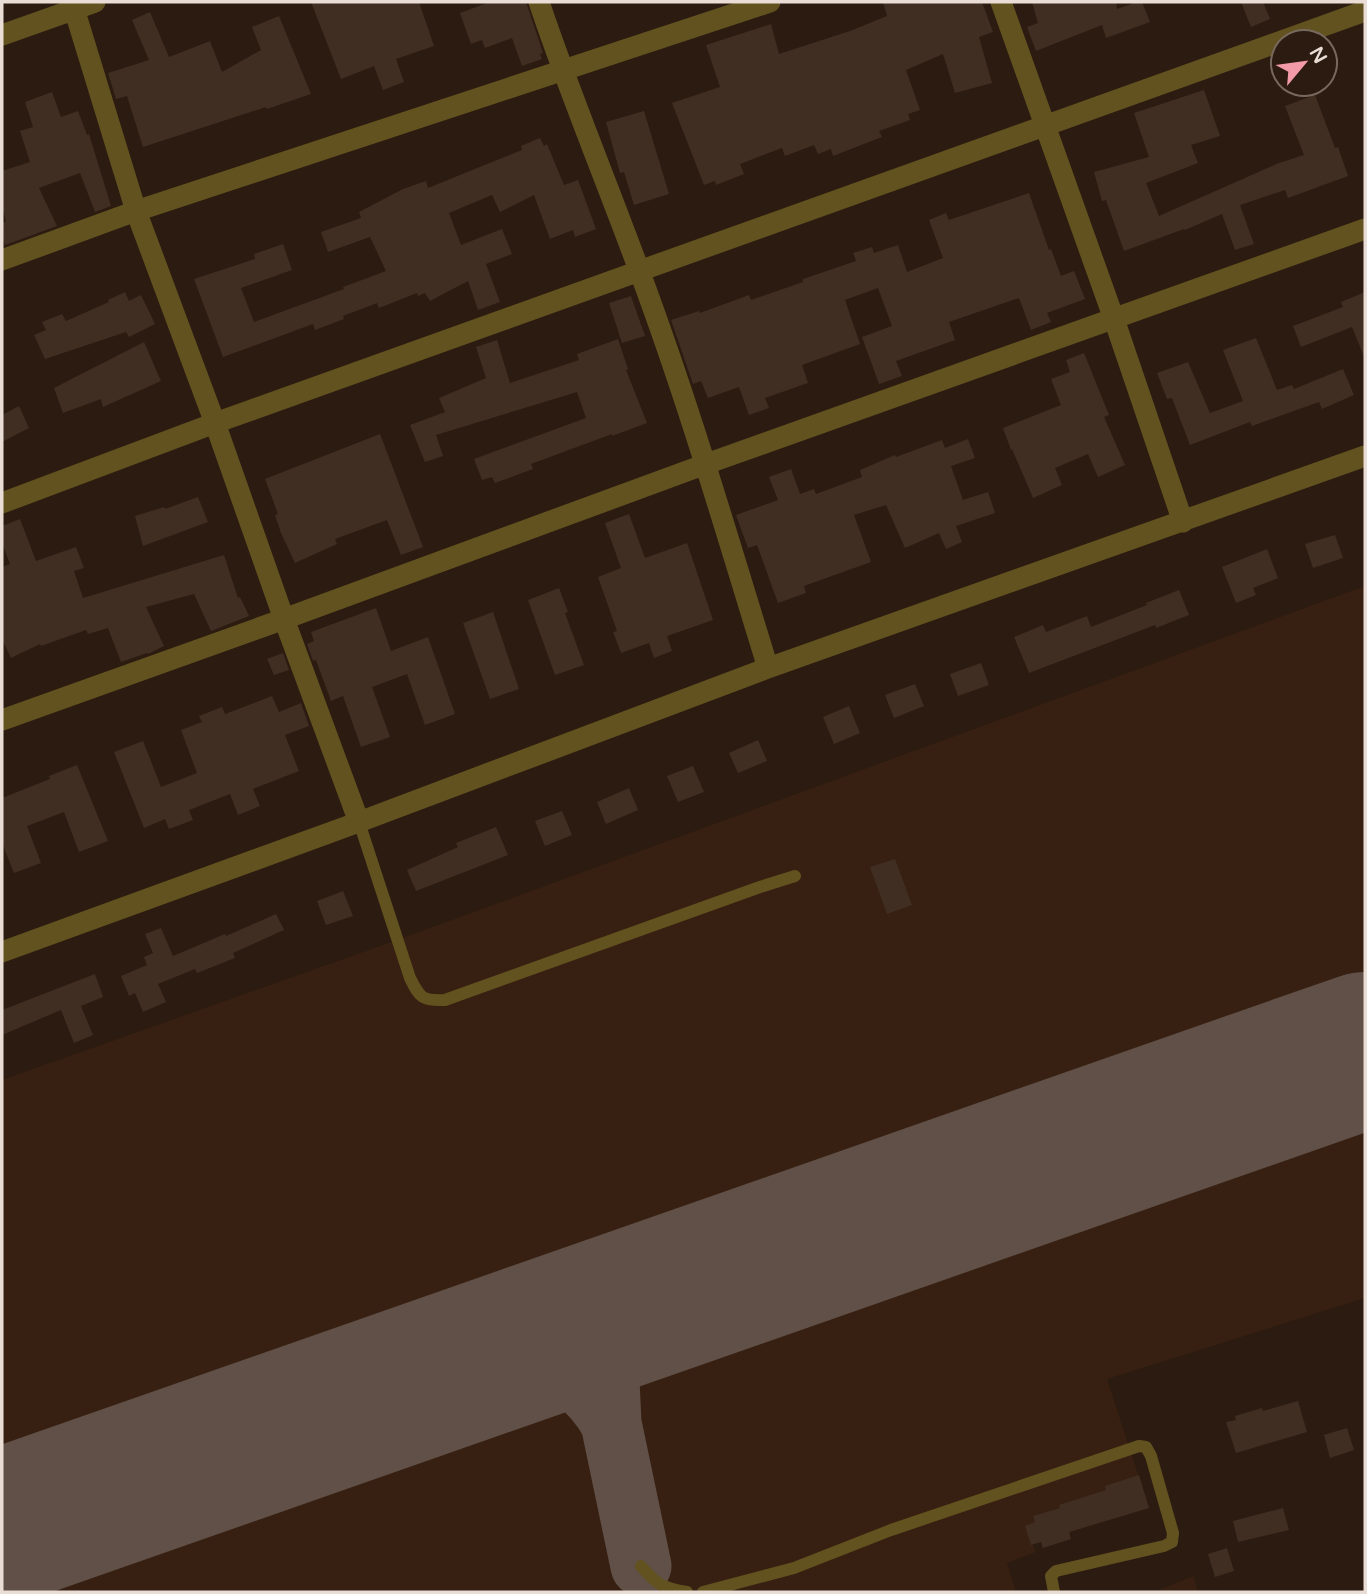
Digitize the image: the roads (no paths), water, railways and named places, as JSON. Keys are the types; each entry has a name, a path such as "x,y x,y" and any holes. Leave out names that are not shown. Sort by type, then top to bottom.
{"street":[{"path":"2,35 73,5 95,2"},
{"path":"539,2 562,71 640,271 706,464 768,668"},
{"path":"2,260 136,211 770,2"},
{"path":"1001,2 1115,319 1184,522"},
{"path":"73,5 136,211 359,822"},
{"path":"2,503 215,423 1365,11"},
{"path":"2,720 706,464 1365,229"},
{"path":"2,952 359,822 768,668 1365,456"}],"lane":[{"path":"359,822 410,978 419,995 429,1001 445,1000 795,876"},
{"path":"703,1592 794,1569 891,1530 1139,1446 1146,1447 1173,1533 1172,1542 1056,1571 1051,1576 1054,1592"},
{"path":"641,1566 666,1589 687,1592"}]}
